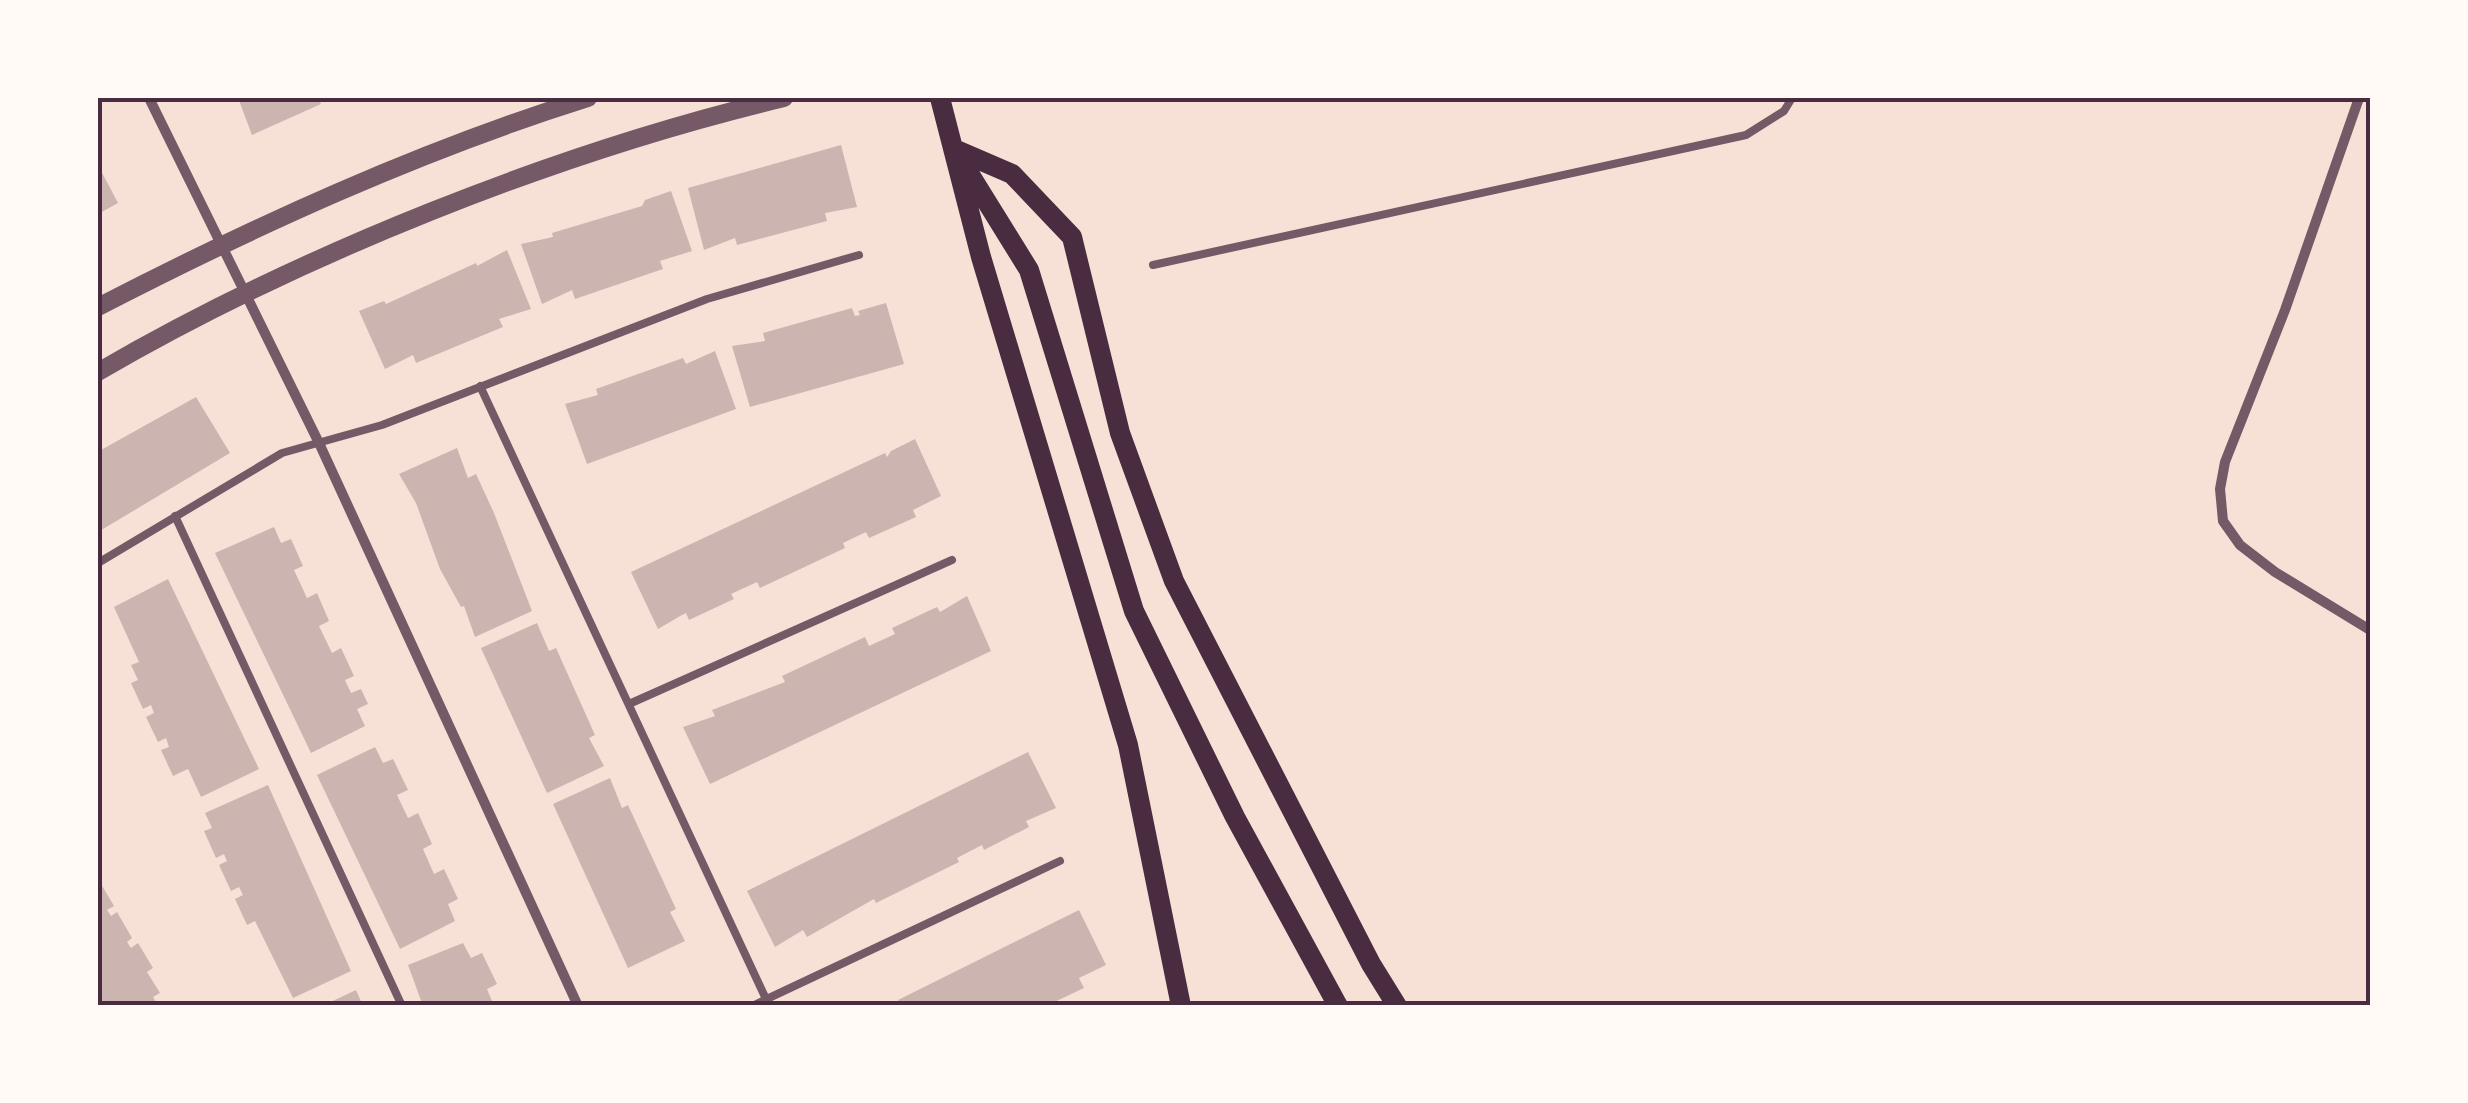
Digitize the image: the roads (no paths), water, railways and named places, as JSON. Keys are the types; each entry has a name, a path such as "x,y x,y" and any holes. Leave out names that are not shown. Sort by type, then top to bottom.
{"main road":[{"path":"940,98 980,257 1128,744 1181,1006"},
{"path":"954,148 1028,270 1134,611 1235,817 1338,1006"},
{"path":"954,148 1012,174 1072,237 1120,433 1174,581 1370,964 1396,1006"}],"street":[{"path":"150,98 319,443 578,1006"},
{"path":"98,307 222,243 473,138 588,98"},
{"path":"98,372 248,294 355,245 570,160 784,98"},
{"path":"2359,98 2285,310 2225,462 2220,490 2223,521 2240,545 2275,572 2370,630"}],"lane":[{"path":"1153,265 1746,135 1784,110 1792,98"},
{"path":"98,563 282,453 382,425 706,299 860,255"},
{"path":"480,386 766,999"},
{"path":"175,516 402,1006"},
{"path":"629,704 952,560"},
{"path":"752,1006 1060,862"}]}
